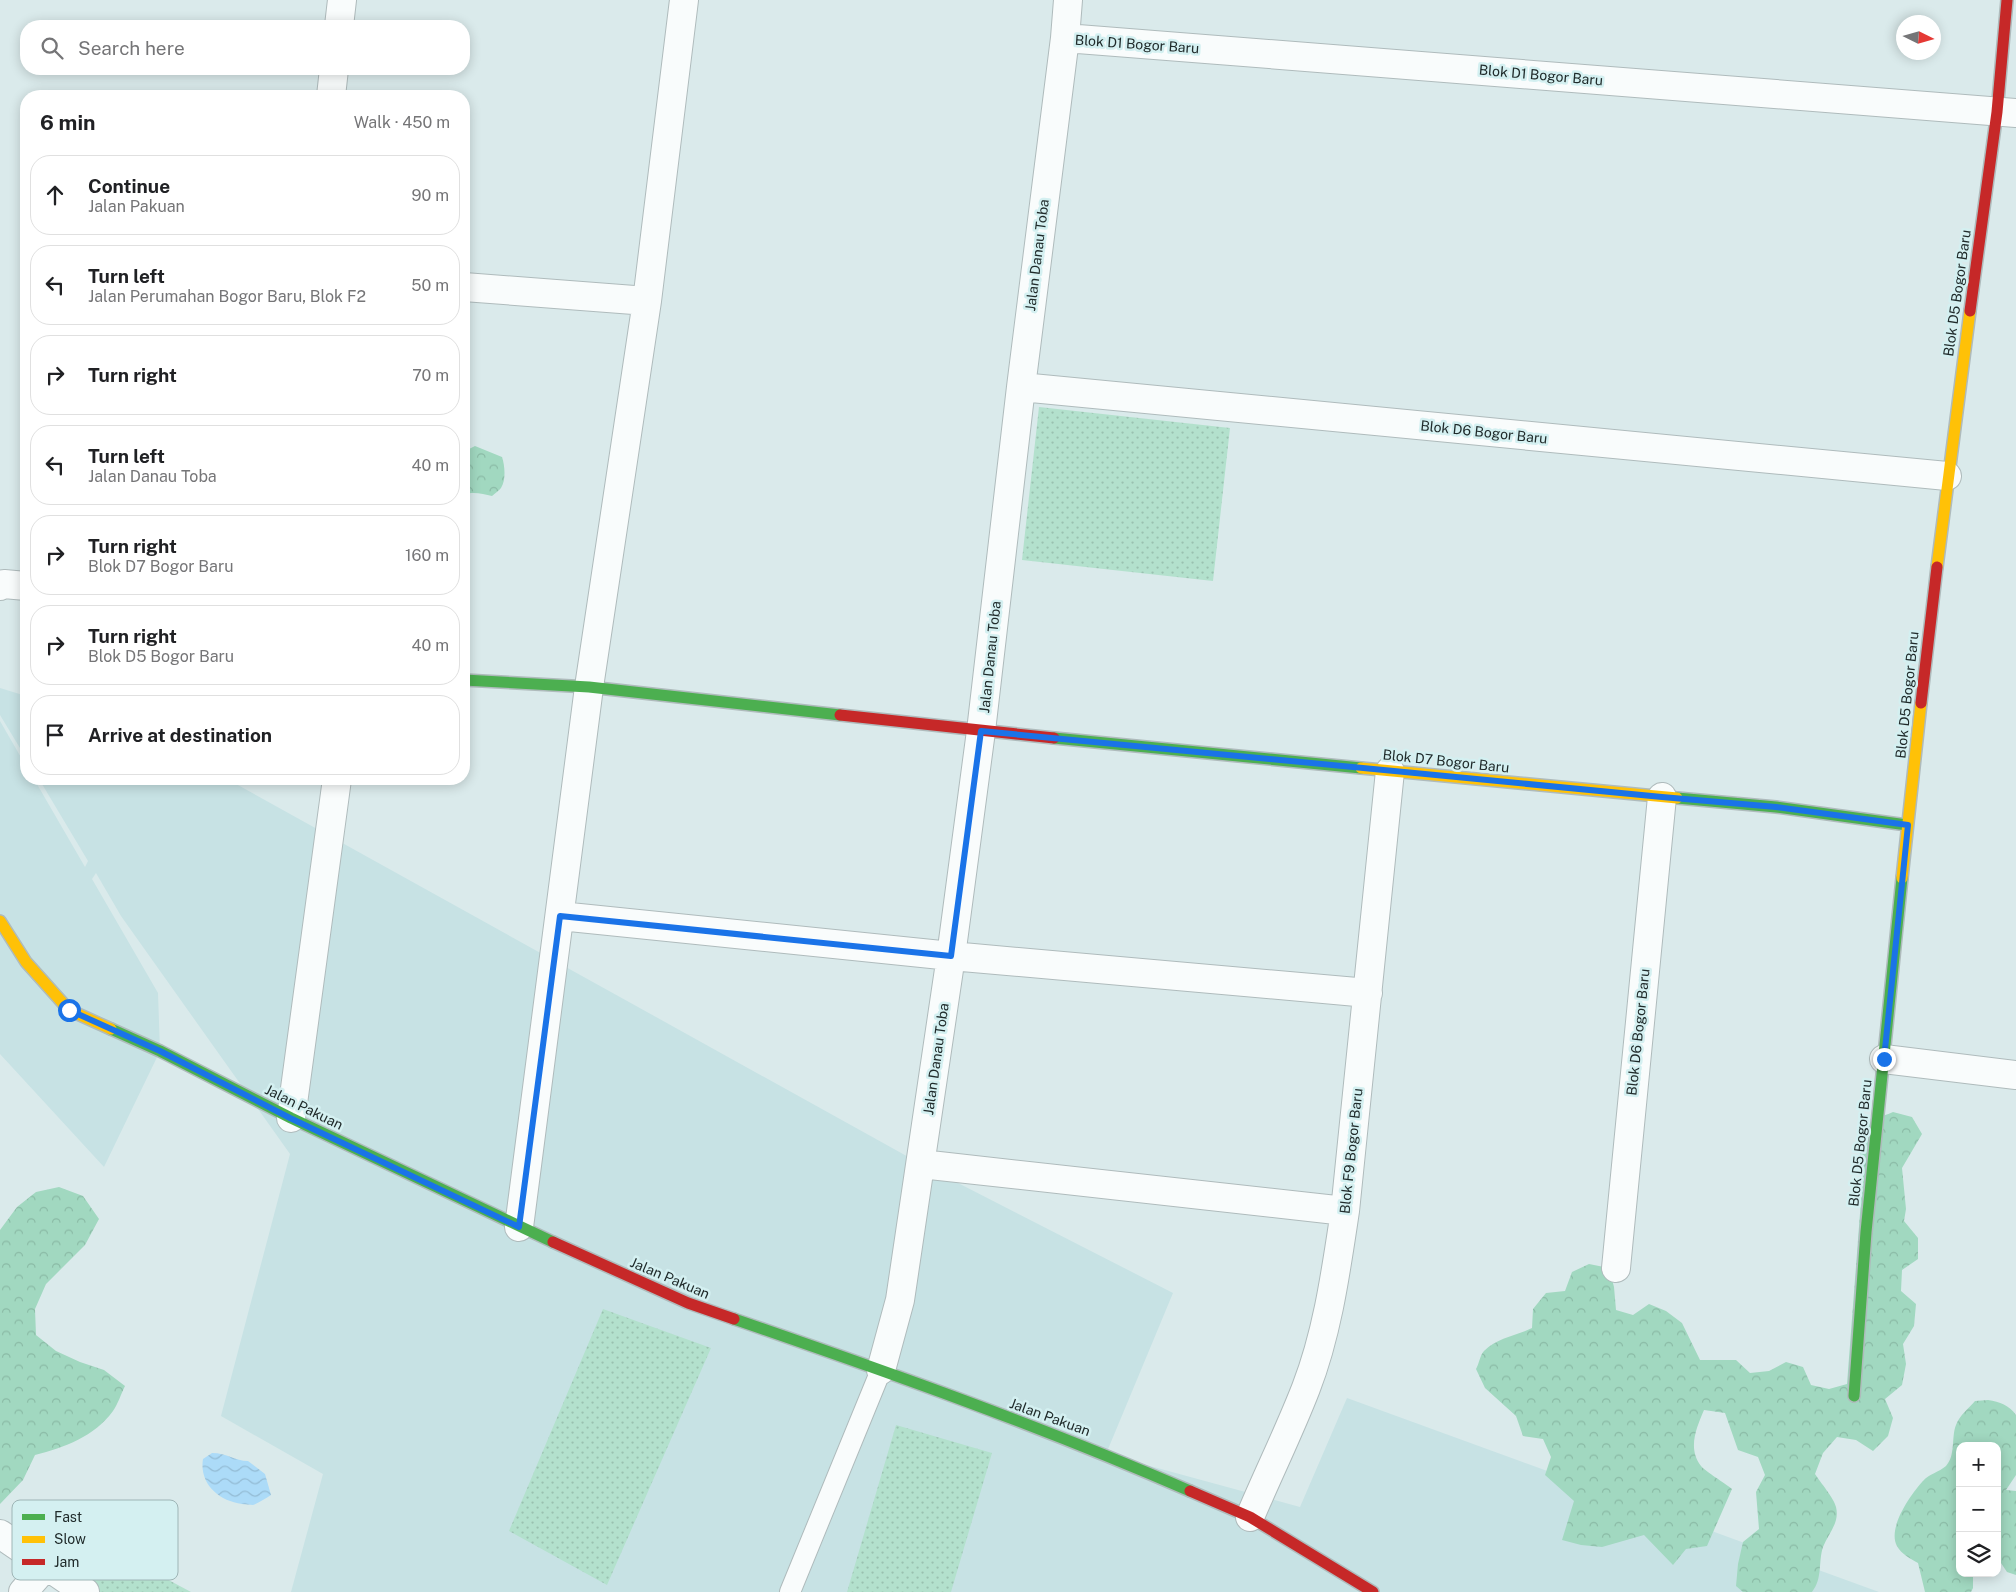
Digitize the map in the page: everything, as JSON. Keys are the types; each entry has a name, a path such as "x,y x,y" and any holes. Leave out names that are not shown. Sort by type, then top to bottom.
{"street":[{"path":"340,20 342,0"},
{"path":"519,1227 589,687 647,301 684,0"},
{"name":"Jalan Danau Toba","path":"881,1370 900,1300 951,956 981,731 1020,387 1065,38 1068,0"},
{"name":"Blok D5 Bogor Baru","path":"1854,1396 1866,1232 1908,825 1947,476 2006,113 2007,0"},
{"name":"Blok D1 Bogor Baru","path":"1065,38 2006,113"},
{"path":"332,90 333,75"},
{"path":"470,287 647,301"},
{"name":"Blok D6 Bogor Baru","path":"1020,387 1947,476"},
{"path":"0,586 4,584 20,585"},
{"name":"Blok D7 Bogor Baru","path":"470,680 589,687 981,731 1776,807 1908,825"},
{"name":"Blok F9 Bogor Baru","path":"1250,1517 1306,1388 1317,1353 1334,1281 1345,1210 1390,771"},
{"path":"290,1118 336,785"},
{"name":"Blok D6 Bogor Baru","path":"1616,1268 1662,797"},
{"path":"560,916 951,956 1368,993"},
{"name":"Jalan Pakuan","path":"0,921 26,962 69,1010 160,1051 290,1118 519,1227 688,1303 881,1370 1106,1454 1250,1517 1373,1592"},
{"path":"1884,1059 2016,1075"},
{"path":"921,1164 1345,1210"},
{"path":"0,1534 12,1542"},
{"path":"23,1592 34,1580"},
{"path":"67,1580 85,1592"}],"lane":[{"path":"790,1592 881,1370"}],"shaded area":[{"path":"0,688 20,694 20,748 0,715"},
{"path":"0,721 20,756 20,785 37,785 85,867 88,861 43,785 238,785 921,1164 1173,1293 1106,1454 1300,1507 1347,1398 1879,1592 291,1592 323,1474 221,1416 290,1154 121,916 96,873 92,879 158,993 160,1051 104,1167 0,1054"}],"green space":[{"path":"1039,407 1230,428 1213,581 1022,560"},
{"path":"475,446 502,457 504,469 503,485 492,496 470,494 470,448"},
{"path":"1893,1112 1912,1117 1922,1134 1902,1168 1906,1209 1904,1221 1918,1238 1918,1259 1902,1270 1901,1291 1916,1304 1914,1326 1903,1344 1906,1364 1902,1385 1885,1399 1893,1418 1888,1436 1873,1451 1856,1440 1837,1437 1823,1453 1815,1474 1833,1499 1837,1513 1835,1523 1823,1547 1818,1581 1812,1592 1743,1592 1736,1586 1743,1542 1759,1529 1756,1492 1765,1475 1758,1457 1738,1450 1725,1413 1704,1410 1694,1445 1697,1459 1701,1466 1732,1489 1707,1546 1686,1549 1673,1565 1644,1535 1602,1547 1581,1545 1562,1540 1574,1501 1545,1475 1551,1457 1543,1439 1523,1436 1516,1416 1485,1388 1476,1369 1483,1353 1494,1343 1532,1328 1533,1309 1546,1293 1565,1291 1572,1272 1589,1264 1609,1268 1614,1287 1616,1310 1633,1315 1649,1304 1666,1311 1682,1323 1700,1360 1736,1360 1750,1373 1769,1371 1786,1362 1803,1367 1811,1385 1829,1389 1847,1384 1863,1174 1860,1159 1861,1137 1869,1124 1877,1118"},
{"path":"59,1187 83,1196 99,1219 85,1245 46,1284 35,1309 36,1335 56,1351 104,1370 125,1386 113,1411 97,1428 78,1440 35,1455 23,1480 0,1504 0,1230 17,1207 36,1192"},
{"path":"603,1309 711,1348 607,1585 509,1531"},
{"path":"1988,1400 2004,1404 2016,1415 2016,1475 2006,1490 2016,1491 2016,1575 2007,1572 2001,1563 2001,1442 1956,1442 1956,1577 1973,1577 1973,1588 1971,1592 1925,1592 1918,1563 1899,1549 1895,1539 1895,1530 1912,1494 1923,1481 1949,1462 1956,1425 1959,1418 1975,1401"},
{"path":"896,1425 992,1453 951,1592 847,1592"},
{"path":"79,1580 169,1580 191,1592 93,1592"}],"water":[{"path":"212,1453 248,1461 265,1474 271,1495 253,1505 233,1502 218,1495 207,1483 204,1476 203,1459"}],"traffic: fast":[{"path":"470,680 589,687 840,715"},
{"path":"1054,738 1361,768"},
{"path":"1677,798 1776,807 1907,825"},
{"path":"1854,1396 1866,1232 1902,878"},
{"path":"111,1029 160,1051 291,1118 553,1242"},
{"path":"734,1319 1021,1422 1190,1491"}],"traffic: slow":[{"path":"1937,567 1970,311"},
{"path":"1902,878 1921,703"},
{"path":"1361,768 1677,798"},
{"path":"0,921 26,962 69,1010 111,1029"}],"traffic: jam":[{"path":"1970,311 1997,112 2007,0"},
{"path":"1921,703 1937,567"},
{"path":"840,715 1054,738"},
{"path":"553,1242 688,1303 734,1319"},
{"path":"1190,1491 1250,1517 1373,1592"}],"route":[{"path":"69,1010 160,1051 290,1118 519,1227 560,916 951,956 981,731 1776,807 1908,825 1884,1059"}]}
